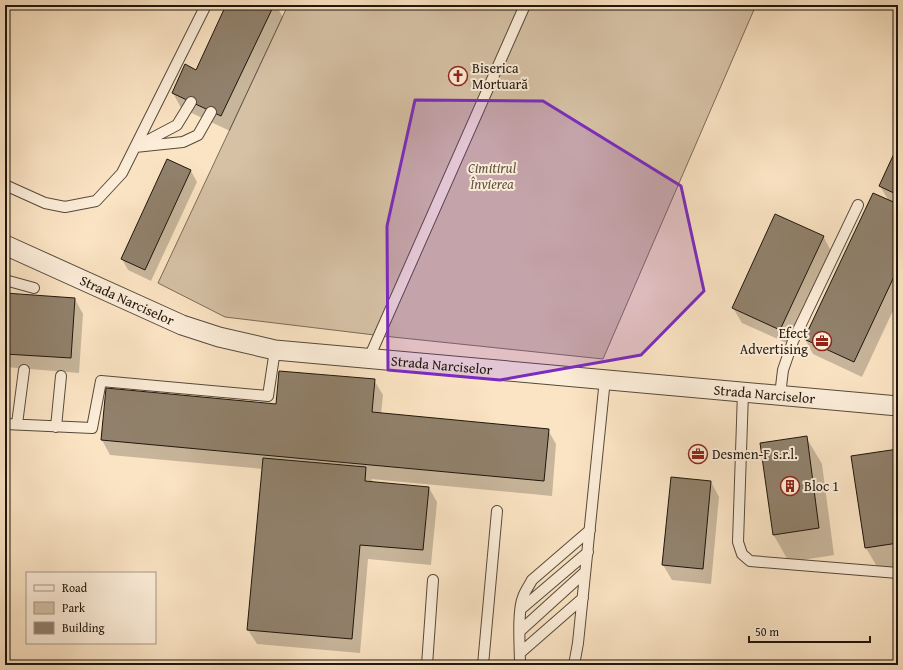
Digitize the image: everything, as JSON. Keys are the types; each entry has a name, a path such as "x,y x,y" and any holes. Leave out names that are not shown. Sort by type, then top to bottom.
{"street":[{"name":"Strada Narciselor","path":"5,244 182,325 219,337 275,350 898,406"}],"lane":[{"path":"5,185 45,203 65,208 96,201 122,173 206,5"},
{"path":"369,358 525,5"},
{"path":"135,147 177,125 191,102"},
{"path":"135,147 183,142 198,135 211,112"},
{"path":"780,395 783,370 793,341 858,205"},
{"path":"5,280 34,288"},
{"path":"5,424 92,428 101,381 268,396 275,350"},
{"path":"17,424 24,370"},
{"path":"56,426 62,376"},
{"path":"574,665 586,572 605,379"},
{"path":"743,392 738,542 742,554 750,560 898,573"},
{"path":"483,665 497,511"},
{"path":"520,665 522,598 532,580 590,530"},
{"path":"521,609 588,552"},
{"path":"520,631 586,572"},
{"path":"427,665 433,580"},
{"path":"520,653 583,598"}],"highlighted area":[{"path":"415,100 543,101 681,186 704,291 641,355 500,380 388,370 387,226"}],"green space":[{"name":"Cimitirul Învierea","path":"288,5 756,5 603,359 383,336 225,317 158,283"}],"building":[{"path":"226,5 274,5 221,116 172,93 185,64 196,70"},
{"path":"898,145 898,195 879,186"},
{"path":"167,159 191,170 145,270 121,259"},
{"path":"873,193 898,204 898,268 854,362 804,339"},
{"path":"775,214 824,236 780,330 732,308"},
{"path":"5,293 75,298 71,358 5,354"},
{"path":"279,371 375,379 372,412 549,429 544,481 101,440 106,388 276,404"},
{"name":"Bloc 1","path":"807,436 819,528 773,535 760,443"},
{"path":"898,449 898,543 865,548 851,456"},
{"path":"263,458 366,467 365,481 429,487 423,550 360,545 352,639 247,630"},
{"path":"671,477 711,481 703,569 662,565"}],"place":[{"name":"Biserica Mortuară","path":"458,76"},
{"name":"Efect Advertising","path":"822,341"},
{"name":"Desmen-F s.r.l.","path":"698,454"},
{"name":"Bloc 1","path":"790,486"}]}
